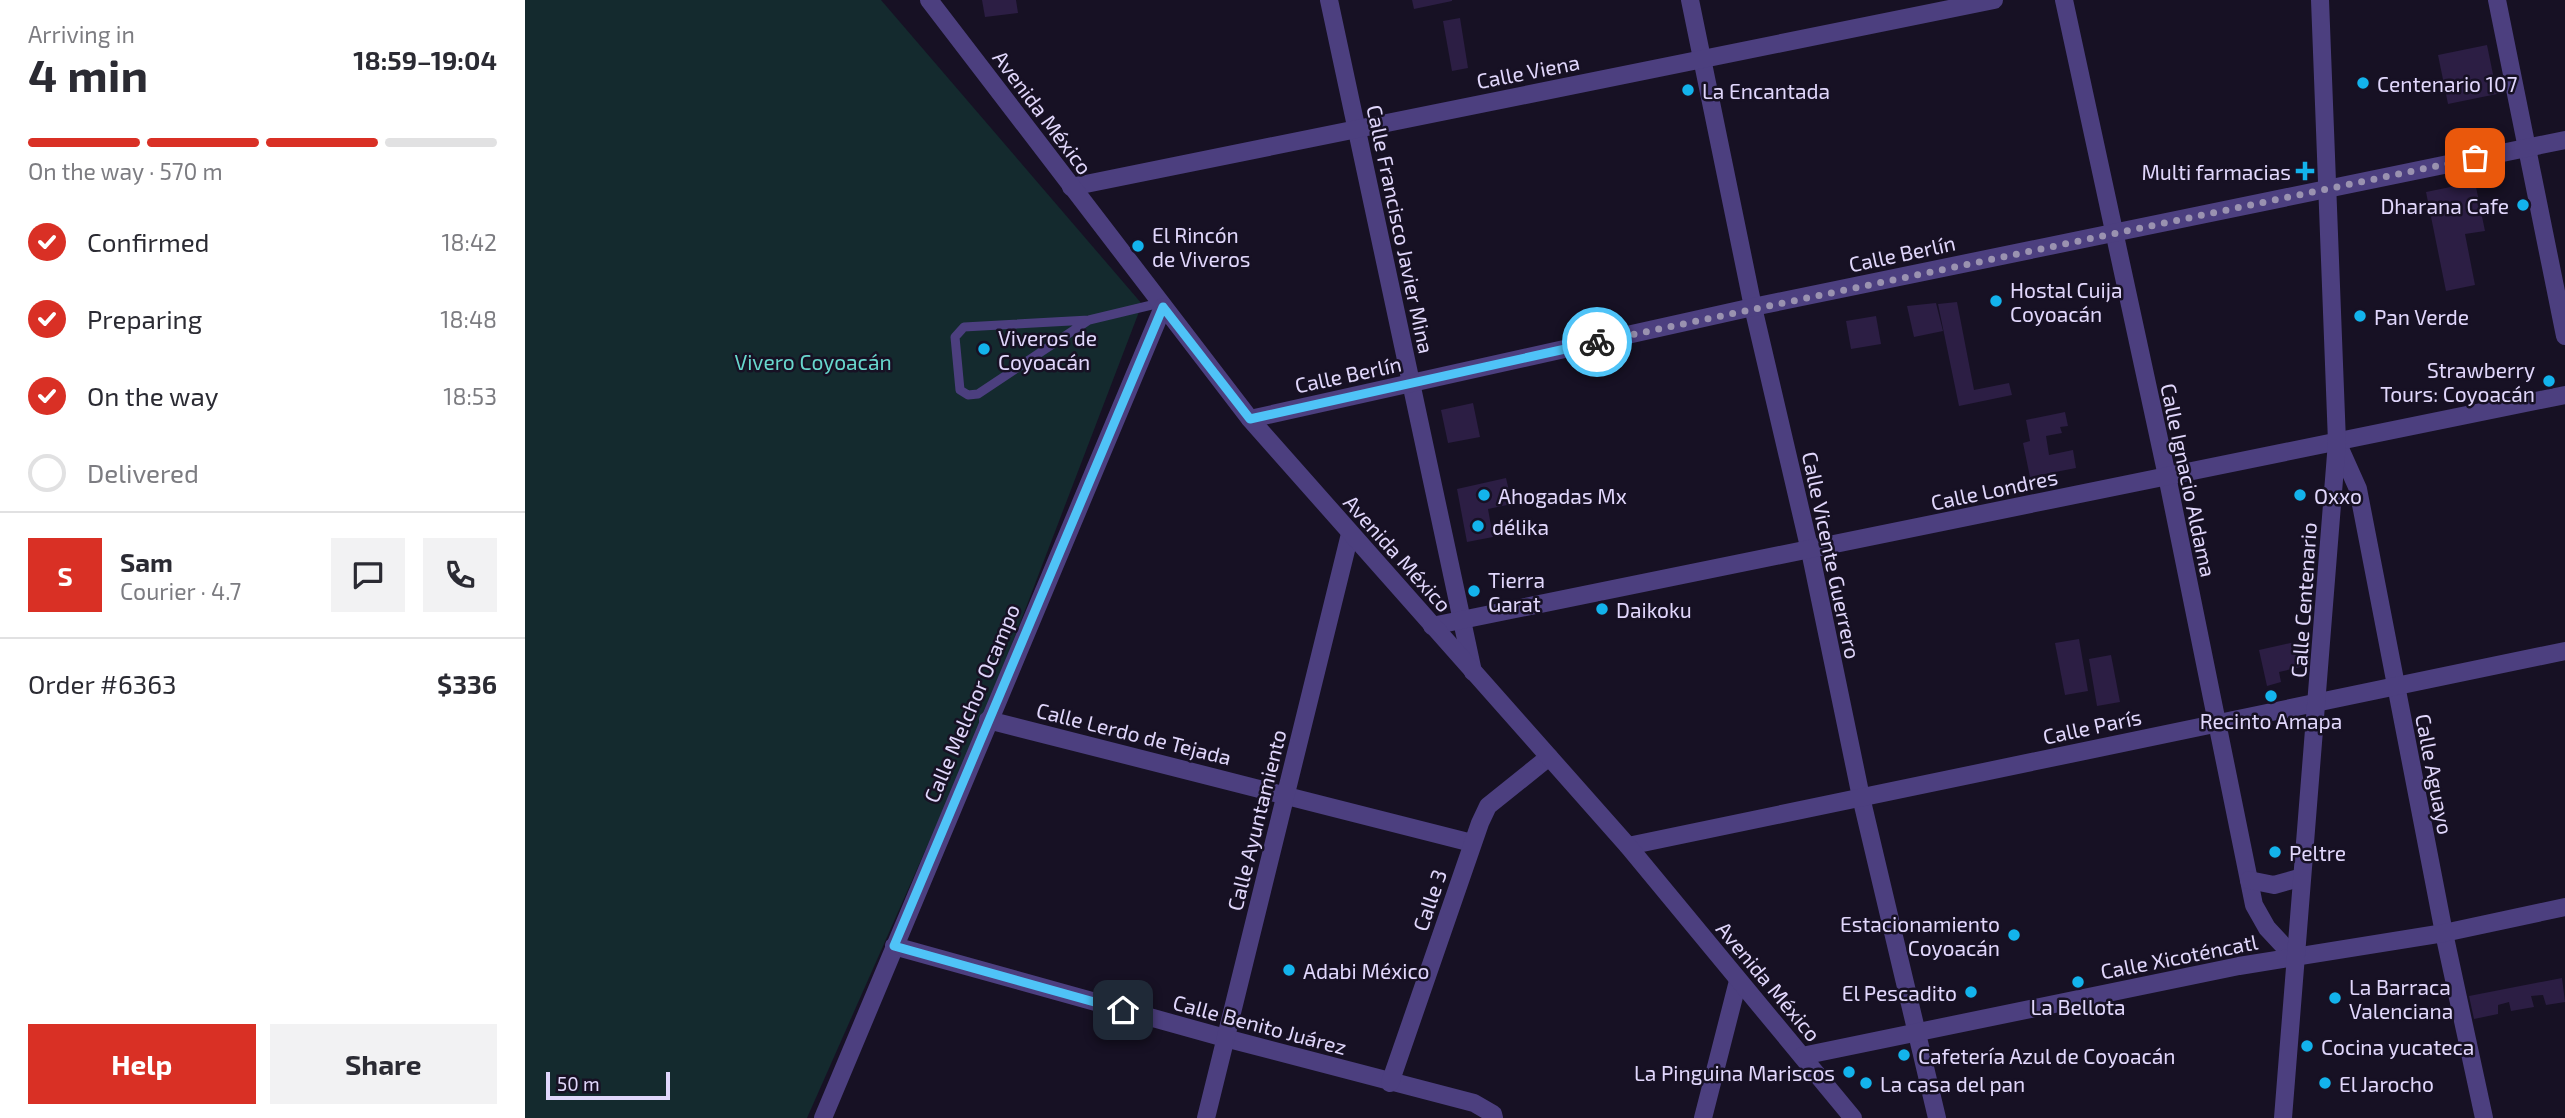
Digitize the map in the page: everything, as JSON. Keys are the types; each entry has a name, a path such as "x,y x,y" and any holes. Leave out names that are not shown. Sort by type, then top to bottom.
{"street":[{"name":"Avenida México","path":"929,0 1250,419 1628,846 1853,1118"},
{"name":"Calle Francisco Javier Mina","path":"1329,0 1473,672"},
{"name":"Calle Vicente Guerrero","path":"1690,0 1753,307 1809,551 1861,797 1937,1118"},
{"name":"Calle Viena","path":"1071,187 1994,0"},
{"name":"Calle Ignacio Aldama","path":"2064,0 2112,232 2167,476 2254,905 2267,928 2294,957"},
{"name":"Calle Centenario","path":"2283,1118 2299,878 2318,702 2337,442 2320,0"},
{"path":"2497,0 2565,336"},
{"name":"Calle Berlín","path":"1250,419 1753,307 2565,140"},
{"name":"Calle Melchor Ocampo","path":"823,1118 1161,305"},
{"name":"Calle Londres","path":"1432,626 1809,551 2565,394"},
{"name":"Calle Aguayo","path":"2337,442 2358,489 2444,933 2484,1118"},
{"name":"Calle Ayuntamiento","path":"1206,1118 1350,534"},
{"name":"Calle París","path":"1628,846 2565,651"},
{"name":"Calle Lerdo de Tejada","path":"988,720 1472,843"},
{"name":"Calle 3","path":"1390,1083 1472,843 1488,806 1549,757"},
{"path":"2249,880 2274,885 2299,878"},
{"name":"Calle Xicoténcatl","path":"1802,1056 2294,957 2444,933 2565,907"},
{"name":"Calle Benito Juárez","path":"894,946 1390,1083 1474,1103 1493,1116"},
{"path":"1703,1118 1738,981"}],"lane":[{"path":"1089,320 978,394 968,395 960,390 955,337 958,330 1089,320 1161,305"}],"green space":[{"name":"Vivero Coyoacán","path":"525,0 881,0 1142,304 983,720 807,1118 525,1118"}],"building":[{"path":"982,0 1016,0 1018,13 985,17"},
{"path":"1412,0 1452,0 1452,1 1414,9"},
{"path":"1460,18 1468,68 1452,71 1443,21"},
{"path":"2487,45 2497,94 2448,104 2438,55"},
{"path":"2475,182 2485,231 2465,234 2475,285 2446,291 2426,192"},
{"path":"1957,302 1974,390 2009,383 2012,395 1959,406 1938,304"},
{"path":"1936,303 1943,331 1914,337 1907,306"},
{"path":"1876,316 1881,344 1851,349 1846,321"},
{"path":"1473,403 1480,437 1448,443 1441,410"},
{"path":"2065,412 2068,426 2060,427 2062,433 2046,436 2049,455 2073,450 2076,468 2030,477 2023,443 2030,441 2026,420"},
{"name":"Ahogadas Mx","path":"1506,478 1512,504 1488,509 1493,537 1467,542 1457,489"},
{"path":"2079,639 2088,691 2065,695 2055,643"},
{"path":"2304,640 2309,665 2279,672 2281,682 2267,686 2259,650"},
{"path":"2111,655 2120,702 2097,706 2089,659"},
{"path":"2562,978 2565,1002 2546,1005 2543,995 2531,996 2534,1007 2511,1011 2509,1002 2498,1005 2498,1014 2474,1019 2469,996"}],"way so far":[{"path":"1597,342 1753,307 2475,158"}],"place":[{"name":"Centenario 107","path":"2363,83"},
{"name":"La Encantada","path":"1688,90"},
{"name":"Multi farmacias","path":"2305,171"},
{"name":"Dharana Cafe","path":"2523,205"},
{"name":"El Rincón de Viveros","path":"1138,246"},
{"name":"Hostal Cuija Coyoacán","path":"1996,301"},
{"name":"Pan Verde","path":"2360,316"},
{"name":"Viveros de Coyoacán","path":"984,349"},
{"name":"Strawberry Tours: Coyoacán","path":"2549,381"},
{"name":"Ahogadas Mx","path":"1484,495"},
{"name":"Oxxo","path":"2300,495"},
{"name":"délika","path":"1478,526"},
{"name":"Tierra Garat","path":"1474,591"},
{"name":"Daikoku","path":"1602,609"},
{"name":"Recinto Amapa","path":"2271,696"},
{"name":"Peltre","path":"2275,852"},
{"name":"Estacionamiento Coyoacán","path":"2014,935"},
{"name":"Adabi México","path":"1289,970"},
{"name":"La Bellota","path":"2078,982"},
{"name":"El Pescadito","path":"1971,992"},
{"name":"La Barraca Valenciana","path":"2335,998"},
{"name":"Cocina yucateca","path":"2307,1046"},
{"name":"Cafetería Azul de Coyoacán","path":"1904,1055"},
{"name":"La Pinguina Mariscos","path":"1849,1072"},
{"name":"La casa del pan","path":"1866,1083"},
{"name":"El Jarocho","path":"2325,1083"}],"route":[{"path":"1123,1010 894,946 1163,307 1250,419 1597,342"}]}
